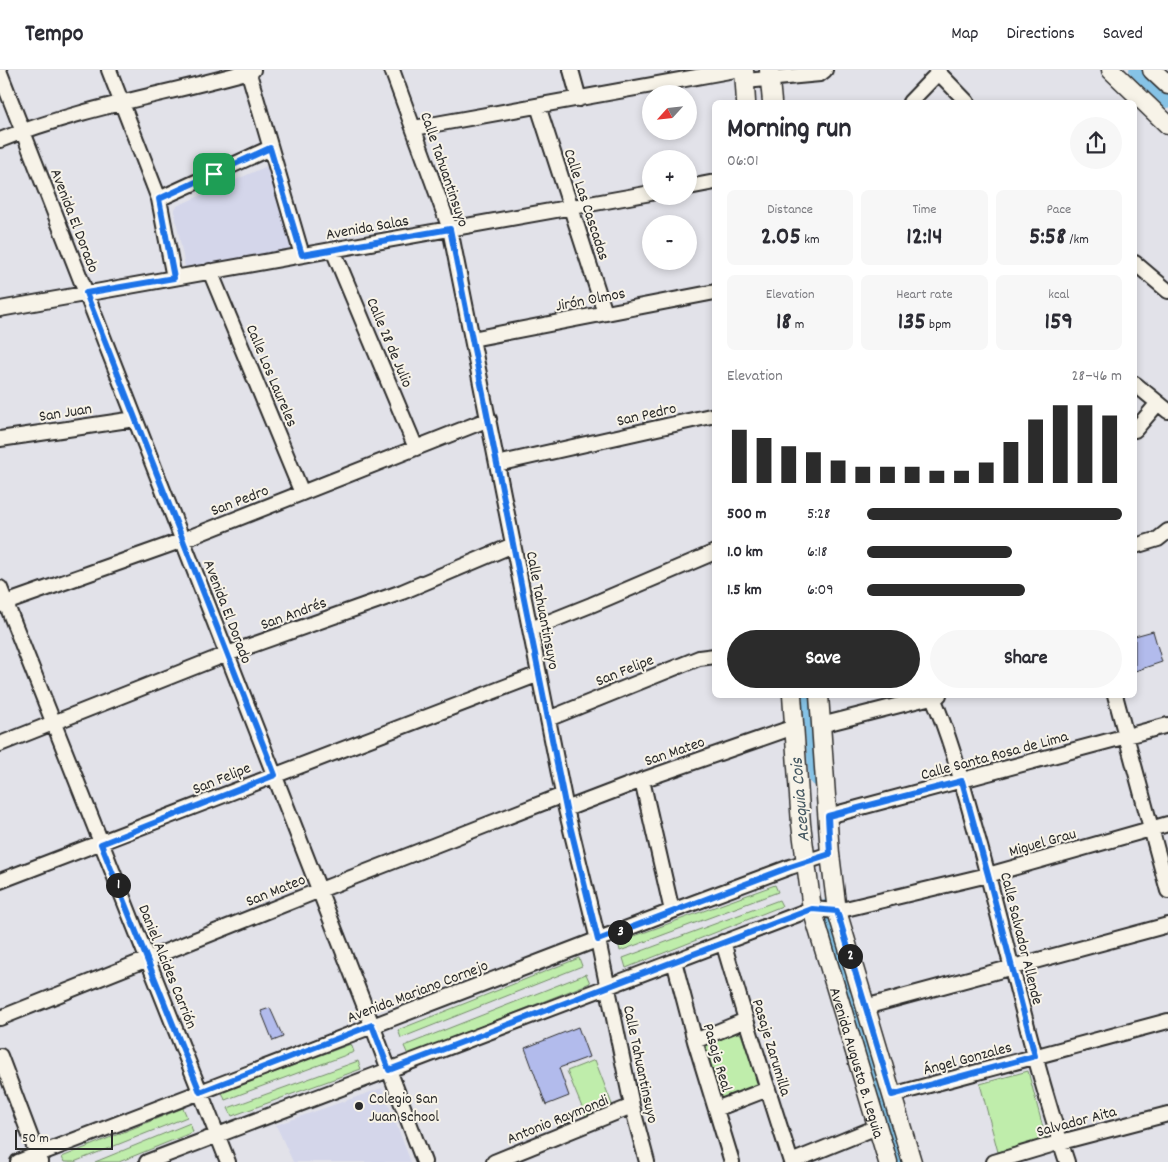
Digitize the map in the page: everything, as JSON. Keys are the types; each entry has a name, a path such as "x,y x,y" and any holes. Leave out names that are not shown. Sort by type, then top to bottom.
{"main road":[{"path":"1111,70 1136,100"},
{"path":"1152,70 1168,85"},
{"path":"742,75 746,100"},
{"path":"769,75 772,100"},
{"path":"1137,101 1168,126"},
{"name":"Avenida Augusto B. Leguia","path":"792,698 805,862 812,909 888,1162"},
{"name":"Avenida Augusto B. Leguia","path":"818,698 836,911 912,1162"}],"street":[{"path":"108,70 159,199 174,278"},
{"path":"0,140 23,130 122,102 250,70 270,148 302,255"},
{"name":"Calle Tahuantinsuyo","path":"392,70 450,229 563,795 598,940 632,1106 647,1162"},
{"path":"571,70 579,98"},
{"path":"414,128 579,98 742,75 820,74 825,70"},
{"path":"912,100 937,71 966,100"},
{"name":"Avenida El Dorado","path":"0,73 320,890 424,1162"},
{"name":"Calle Las Cascadas","path":"538,106 605,313"},
{"path":"159,199 270,148"},
{"path":"697,185 712,182"},
{"name":"Avenida Salas","path":"0,310 86,293 642,195"},
{"name":"Calle 28 de Julio","path":"333,250 416,448"},
{"path":"1137,270 1167,288"},
{"name":"Calle Los Laureles","path":"210,271 302,493"},
{"name":"Jirón Olmos","path":"472,339 712,293"},
{"path":"1137,386 1163,407 1137,428"},
{"name":"San Pedro","path":"497,464 712,416"},
{"name":"San Juan","path":"0,439 135,418"},
{"name":"San Pedro","path":"3,604 183,540 489,419"},
{"path":"1137,545 1158,539 1168,531"},
{"name":"San Andrés","path":"0,744 227,654 402,592 513,545"},
{"path":"530,629 712,553"},
{"name":"Daniel Alcides Carrión","path":"0,588 3,604 54,724 228,1162"},
{"name":"San Felipe","path":"548,719 699,658 712,656"},
{"name":"San Felipe","path":"0,881 101,844 539,674"},
{"path":"821,725 927,698"},
{"name":"Calle Salvador Allende","path":"936,698 962,781 1035,1056 1067,1162"},
{"path":"1116,698 1168,891"},
{"name":"Calle Santa Rosa de Lima","path":"828,816 1126,738 1168,725"},
{"name":"San Mateo","path":"566,809 642,780 794,727"},
{"path":"642,780 672,911"},
{"name":"San Mateo","path":"0,1018 563,795"},
{"name":"Miguel Grau","path":"836,911 988,875 1168,824"},
{"name":"Avenida Mariano Cornejo","path":"18,1162 39,1158 200,1092 372,1025 672,911 830,854"},
{"path":"147,1162 812,909 836,911"},
{"path":"866,1007 1168,925"},
{"name":"Pasaje Zarumilla","path":"723,942 791,1162"},
{"name":"Pasaje Real","path":"674,961 695,1041 732,1162"},
{"path":"695,1041 746,1020"},
{"name":"Ángel Gonzales","path":"892,1095 1168,1021"},
{"path":"0,1056 39,1158"},
{"path":"716,1109 768,1089"},
{"name":"Antonio Raymondi","path":"494,1162 632,1106"},
{"name":"Salvador Aita","path":"994,1162 1060,1142 1168,1114"},
{"path":"791,1162 877,1127"}],"shaded area":[{"path":"267,166 273,169 296,248 293,252 186,272 174,210 177,206"},
{"name":"Colegio San Juan School","path":"382,1088 411,1162 293,1162 276,1125"}],"green space":[{"path":"775,885 778,892 620,951 618,942"},
{"path":"779,900 782,906 626,968 623,958"},
{"path":"579,958 582,966 401,1038 398,1030"},
{"path":"586,974 590,983 408,1055 404,1046"},
{"path":"737,1033 741,1034 760,1087 720,1102 704,1048 707,1044"},
{"path":"351,1044 354,1052 225,1100 222,1092"},
{"path":"595,1060 613,1107 586,1117 567,1071"},
{"path":"358,1061 361,1069 232,1116 228,1108"},
{"path":"1028,1071 1046,1139 998,1152 980,1084"},
{"path":"183,1108 187,1117 74,1162 64,1162 62,1157"},
{"path":"190,1123 193,1132 119,1162 95,1162"}],"building":[{"path":"1153,631 1162,662 1137,670 1137,635"},
{"path":"270,1008 283,1037 273,1041 261,1011"},
{"path":"578,1027 589,1057 559,1068 569,1096 546,1105 525,1048"}],"waterway":[{"path":"1136,70 1168,101"},
{"name":"Acequia Cois","path":"809,698 816,779"},
{"name":"Acequia Cois","path":"829,905 833,937 901,1162"}],"place":[{"name":"Colegio San Juan School","path":"359,1106"}],"route":[{"path":"270,148 302,255 450,229 566,809 598,940 790,867 830,854 828,816 962,781 1035,1056 892,1095 837,911 812,909 389,1070 372,1025 200,1092 101,844 275,775 86,293 174,278 159,199 214,174 270,148"}]}
